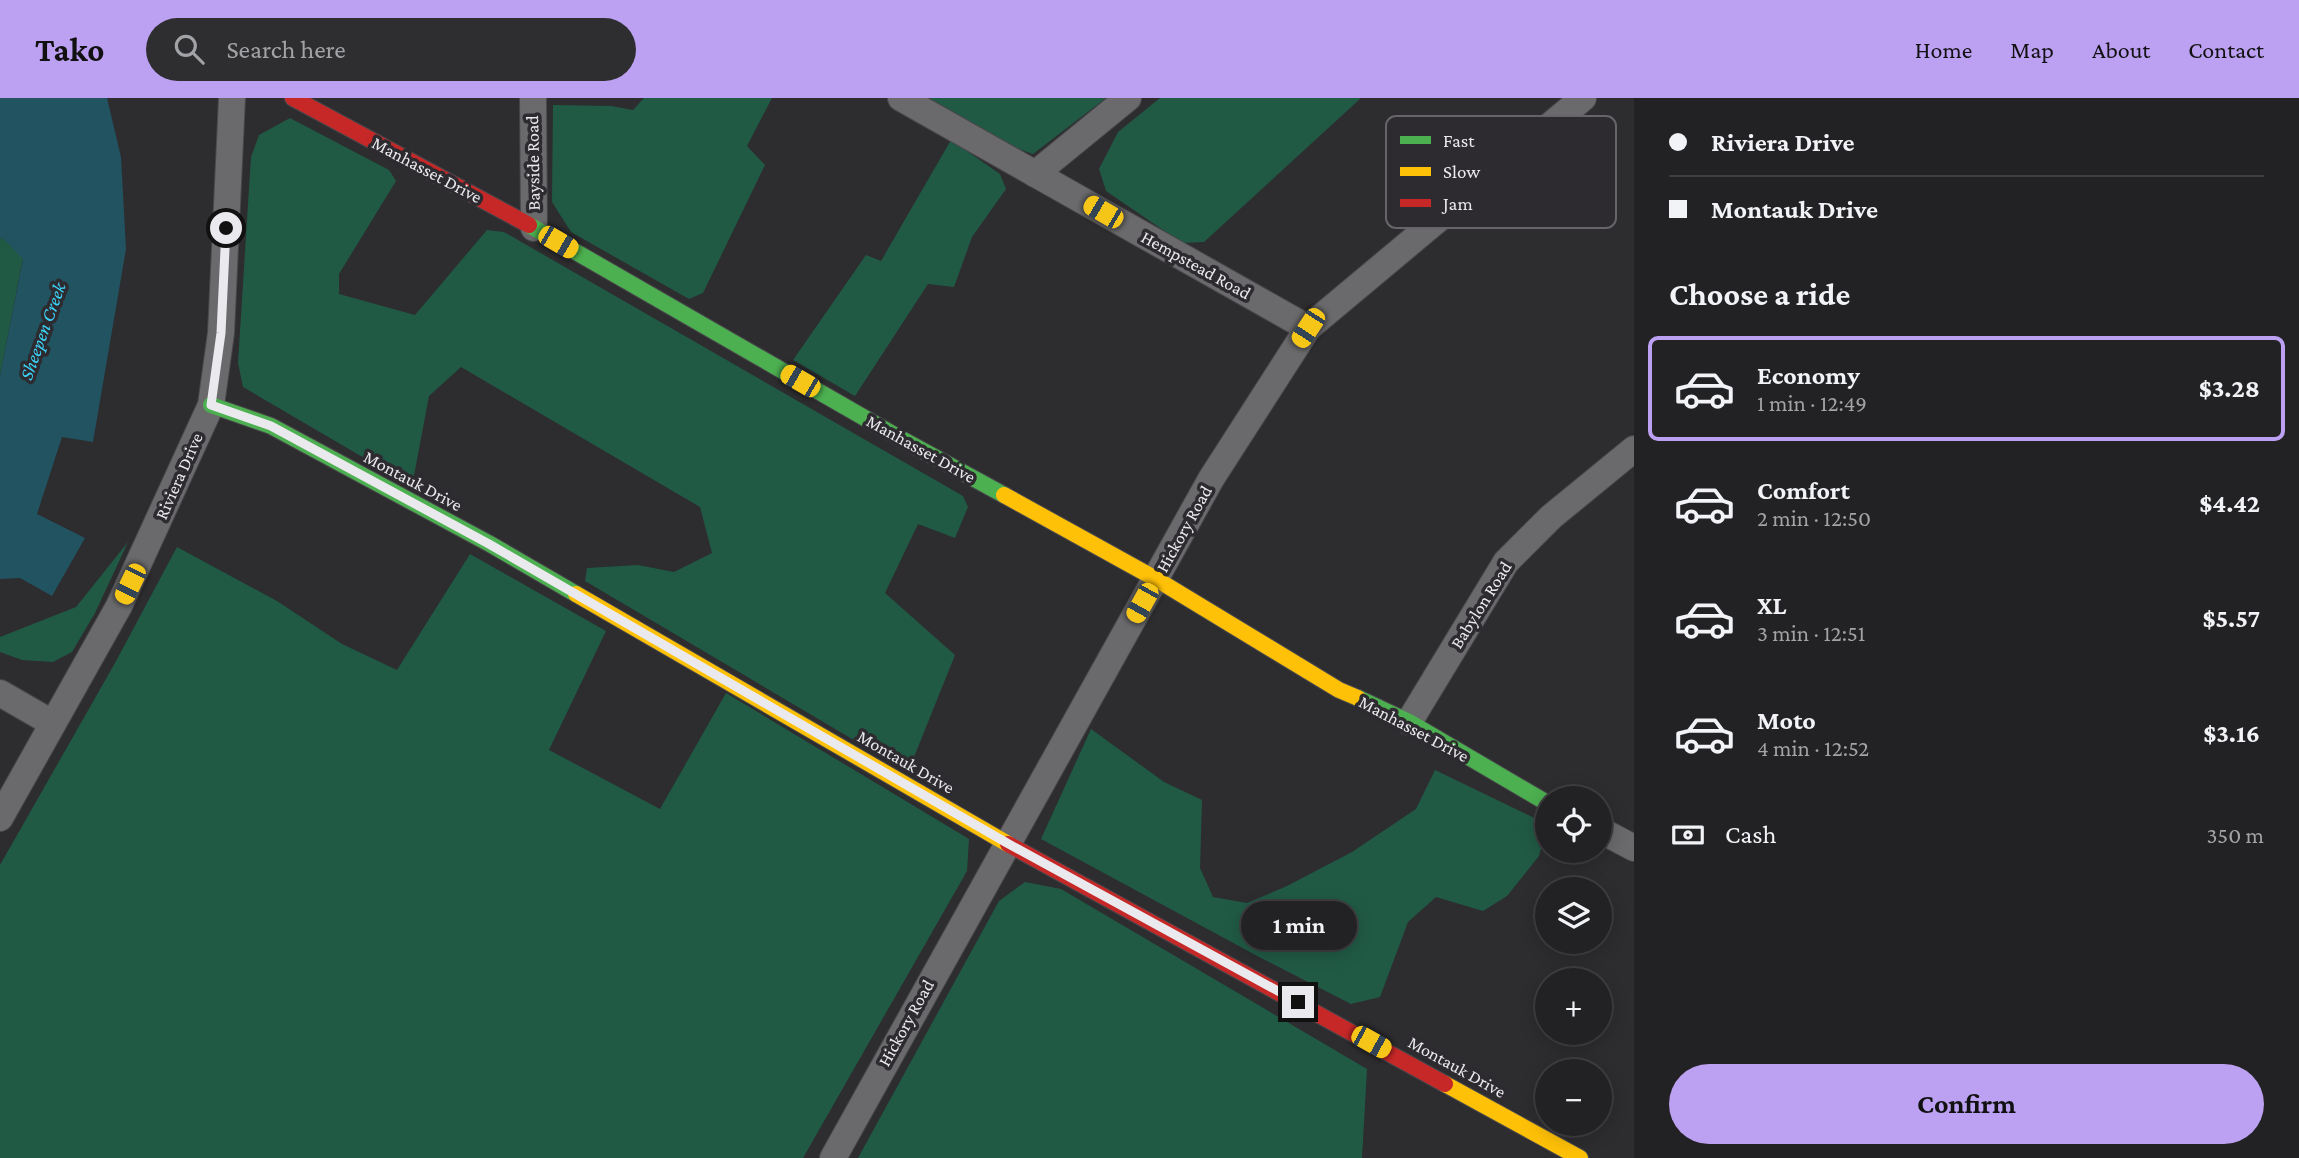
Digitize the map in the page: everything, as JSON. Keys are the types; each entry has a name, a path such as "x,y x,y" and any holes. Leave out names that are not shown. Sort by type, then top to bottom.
{"street":[{"name":"Riviera Drive","path":"0,818 119,606 211,405 221,333 232,98"},
{"name":"Manhasset Drive","path":"293,98 534,228 896,436 1156,579 1339,690 1409,722 1535,796"},
{"name":"Bayside Road","path":"533,98 534,228"},
{"name":"Hempstead Road","path":"901,98 1308,328"},
{"path":"1035,174 1128,98"},
{"name":"Hickory Road","path":"1561,116 1583,98"},
{"name":"Hickory Road","path":"832,1158 1211,478 1308,328 1428,228"},
{"name":"Montauk Drive","path":"211,405 271,426 477,537 1007,843 1580,1158"},
{"name":"Babylon Road","path":"1409,722 1506,562 1551,517 1634,449"},
{"path":"0,693 52,723"},
{"path":"1612,836 1634,848"}],"green space":[{"path":"644,98 772,98 747,146 765,165 703,293 689,299 571,232 552,202 553,105 611,106 633,110"},
{"path":"929,98 1106,98 1033,154 1013,147"},
{"path":"1160,98 1361,98 1204,242 1182,243 1106,191 1099,169 1118,132"},
{"path":"290,118 389,170 396,181 339,274 339,294 415,315 487,230 504,232 963,496 968,507 955,538 918,524 885,593 955,655 908,772 585,581 587,568 638,565 674,572 712,553 700,507 461,367 429,396 412,486 243,387 238,363 251,157 259,135"},
{"path":"951,140 1000,174 1006,189 972,237 954,287 928,284 855,396 793,360 866,255 881,261"},
{"path":"0,238 23,258 0,376"},
{"path":"128,542 95,613 72,652 53,662 22,660 0,652 0,637 76,607"},
{"path":"177,547 277,601 342,644 397,670 470,554 606,631 549,750 660,809 726,693 969,839 967,871 803,1158 0,1158 0,865 115,663"},
{"path":"1091,729 1164,782 1202,800 1200,868 1213,897 1247,903 1287,886 1352,852 1416,809 1435,770 1535,818 1535,861 1507,896 1483,911 1436,897 1408,922 1380,997 1351,1004 1041,839"},
{"path":"1025,882 1061,889 1367,1069 1362,1158 858,1158 999,901"}],"water":[{"name":"Sheepen Creek","path":"0,98 107,98 121,157 126,249 93,442 62,437 37,514 85,538 52,596 20,578 0,579 0,376 23,259 0,238"}],"traffic: fast":[{"path":"529,225 1004,495"},
{"path":"211,405 271,426 490,544 576,594"},
{"path":"1358,698 1409,722 1535,796"}],"traffic: slow":[{"path":"1004,495 1156,579 1339,690 1358,698"},
{"path":"576,594 1008,844"},
{"path":"1445,1084 1580,1158"}],"traffic: jam":[{"path":"293,98 529,225"},
{"path":"1008,844 1445,1084"}],"route":[{"path":"226,228 221,333 211,405 271,426 489,544 1007,843 1298,1002"}]}
